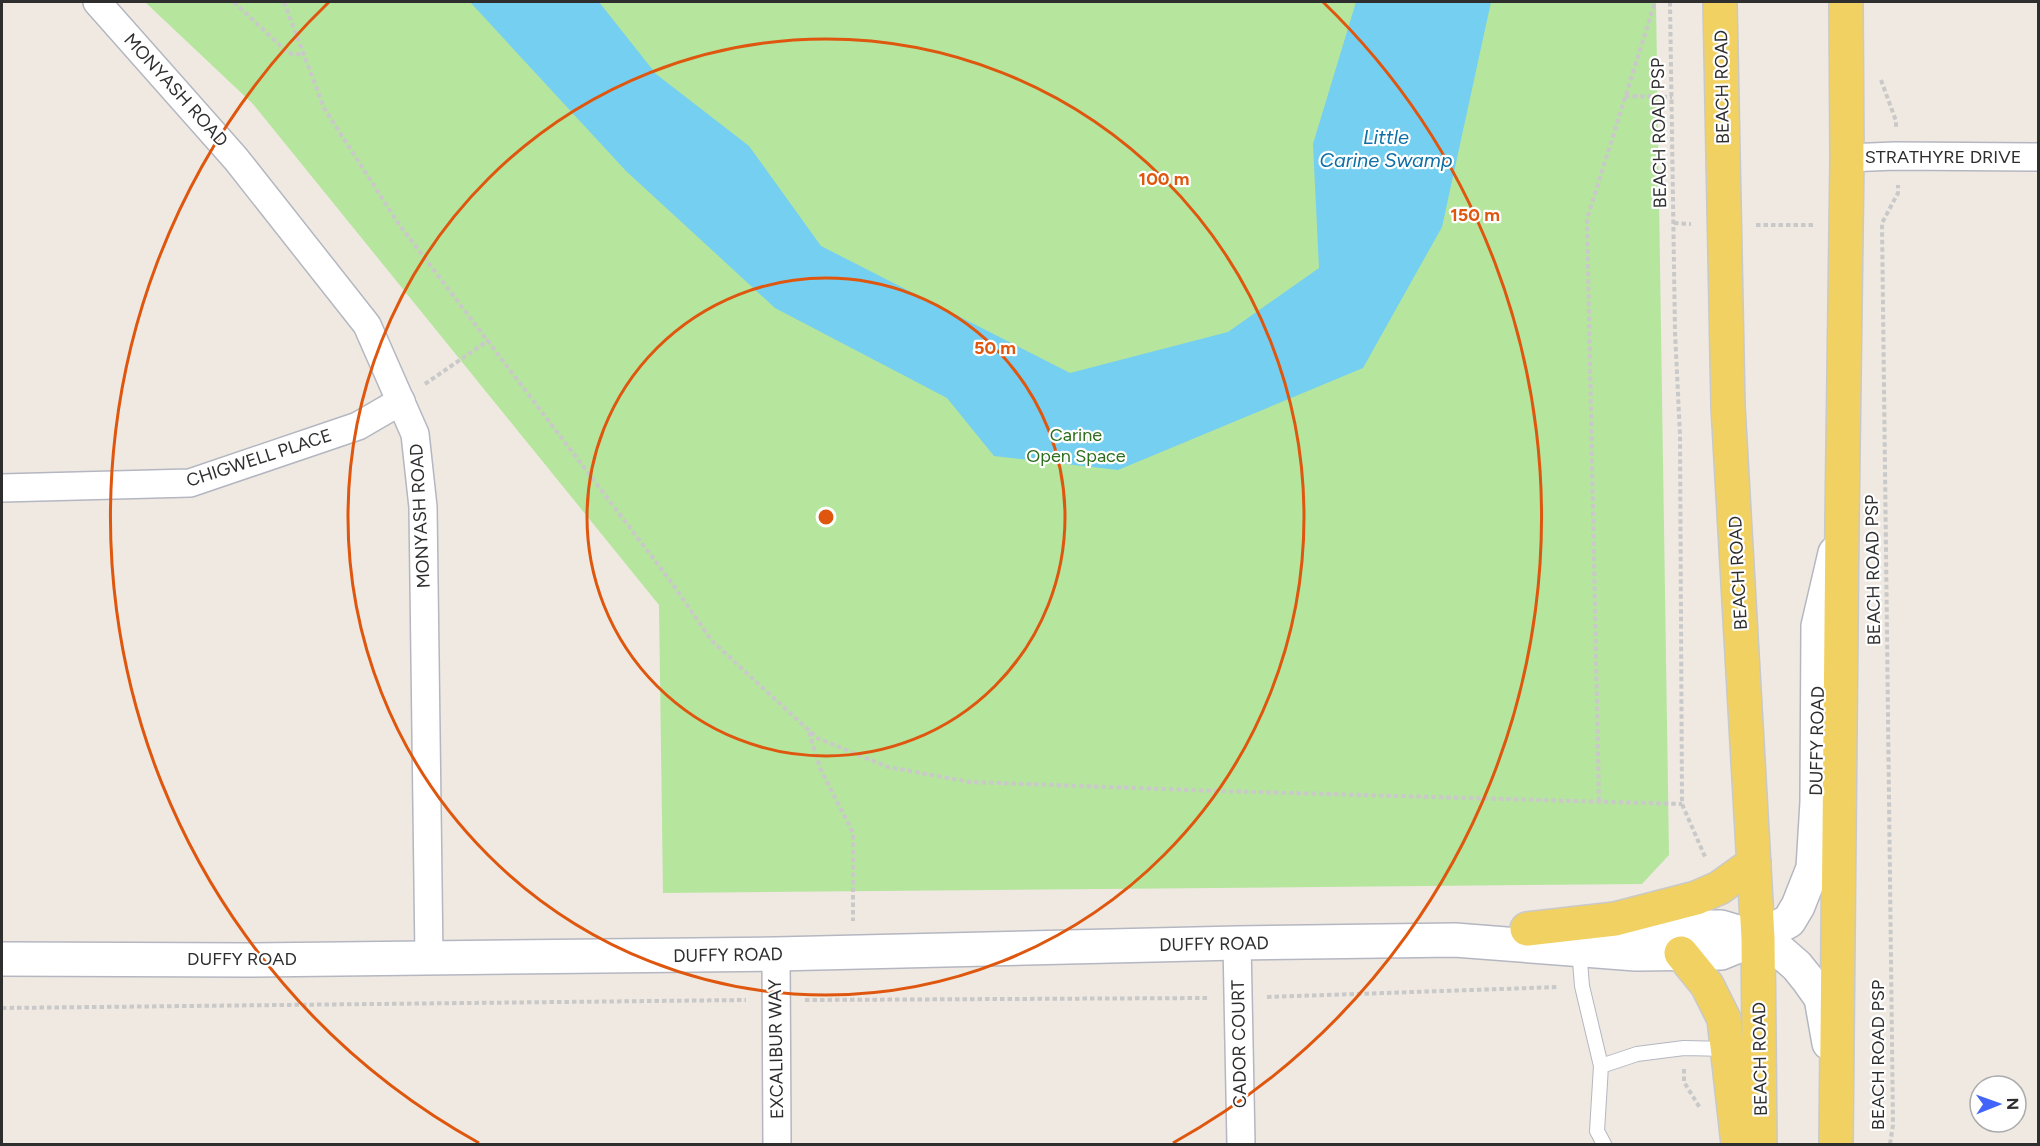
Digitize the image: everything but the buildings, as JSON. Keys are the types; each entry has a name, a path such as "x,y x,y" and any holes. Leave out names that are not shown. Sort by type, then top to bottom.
{"main road":[{"name":"BEACH ROAD","path":"1720,2 1728,406 1758,938 1761,1144"},
{"path":"1836,1144 1847,158 1846,2"},
{"name":"DUFFY ROAD","path":"2,959 776,954 1455,940 1636,954 1721,953 1758,938 1789,921 1798,906 1813,868 1817,802 1818,626 1842,523"},
{"path":"1527,929 1615,919 1696,898 1719,888 1754,863"},
{"name":"DUFFY ROAD","path":"1455,940 1527,929 1721,927 1758,938 1781,952 1797,966 1821,998 1836,1085"},
{"path":"1681,953 1707,986 1724,1019 1738,1144"}],"street":[{"name":"MONYASH ROAD","path":"97,2 236,159 367,325 415,434 423,507 429,958"},
{"name":"STRATHYRE DRIVE","path":"1847,158 2038,157"},
{"name":"CHIGWELL PLACE","path":"2,488 190,483 358,426 400,401"},
{"name":"CADOR COURT","path":"1237,943 1241,1144"},
{"name":"EXCALIBUR WAY","path":"776,954 777,1144"}],"lane":[{"path":"1579,949 1582,986 1600,1066 1597,1131 1604,1144"},
{"path":"1600,1066 1637,1054 1684,1048 1727,1049"}],"path":[{"path":"234,2 288,53 304,55"},
{"path":"284,2 324,108 399,223 669,579 712,641 817,738 888,767 970,782 1599,801 1587,219 1655,2"},
{"name":"BEACH ROAD PSP","path":"1599,801 1682,804 1680,435 1675,332 1670,2"},
{"name":"BEACH ROAD PSP","path":"1879,76 1896,121 1898,193 1882,223 1893,1125 1890,1144"},
{"path":"1625,96 1671,97"},
{"path":"1674,223 1726,225 1882,223"},
{"path":"400,401 489,340"},
{"path":"809,731 820,768 854,833 854,952"},
{"path":"2,1008 1239,998 1582,986"},
{"path":"1684,1048 1684,1082 1702,1112"}],"green space":[{"name":"Carine Open Space","path":"145,2 1656,2 1669,855 1642,884 663,893 659,605 253,104"}],"water":[{"name":"Little Carine Swamp","path":"470,2 599,2 656,74 749,146 821,246 1070,373 1228,332 1319,268 1313,144 1356,2 1491,2 1442,227 1363,368 1118,470 994,456 947,398 775,308 626,171"}]}
